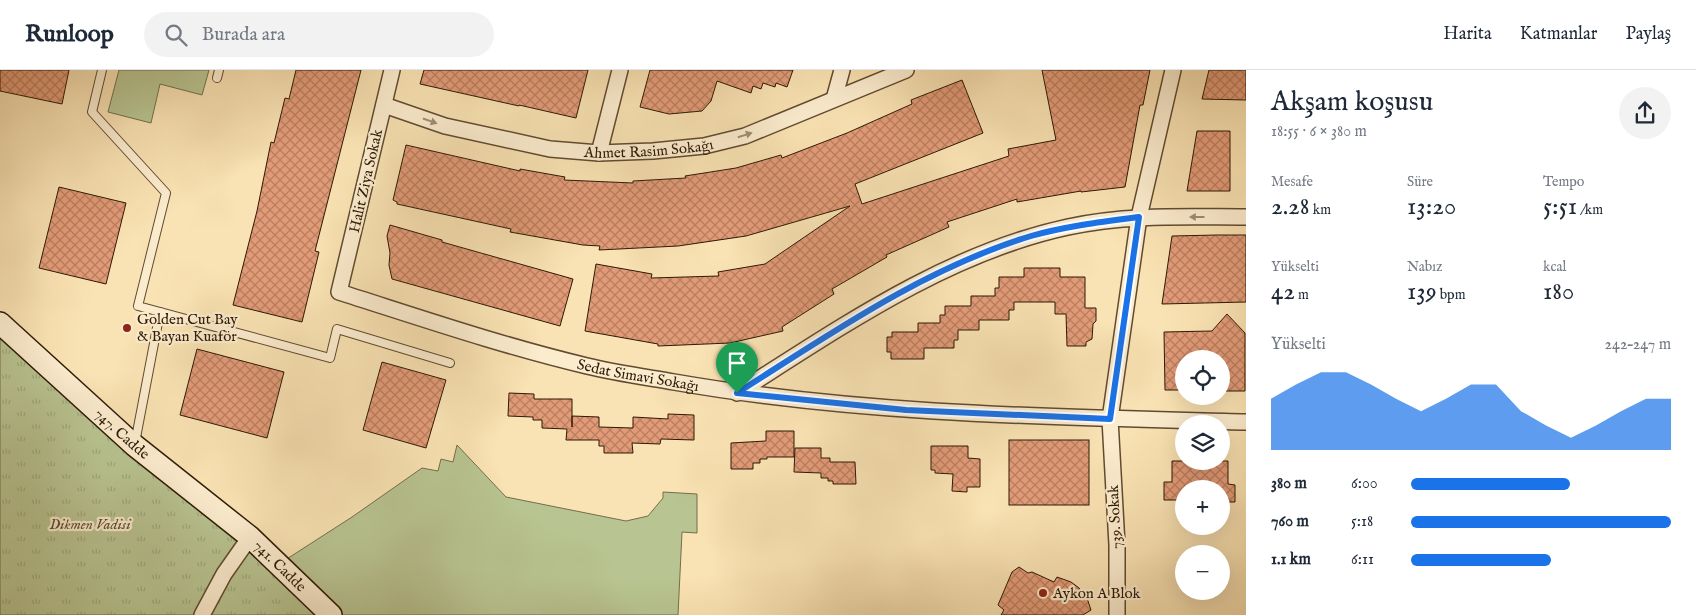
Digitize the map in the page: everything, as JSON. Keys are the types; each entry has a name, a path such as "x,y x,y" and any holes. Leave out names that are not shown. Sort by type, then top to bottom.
{"street":[{"name":"Halit Ziya Sokak","path":"339,292 392,70"},
{"path":"598,153 620,70"},
{"path":"834,99 842,70"},
{"name":"Ahmet Rasim Sokağı","path":"384,105 445,126 550,149 598,153 653,151 704,146 745,136 906,70"},
{"name":"739. Sokak","path":"1117,615 1117,545 1110,419 1139,217 1173,70"},
{"path":"737,393 884,303 935,275 979,254 1032,236 1070,226 1139,217 1246,217"},
{"name":"Sedat Simavi Sokağı","path":"339,292 483,338 589,367 737,393 906,410 1110,419 1246,422"},
{"name":"747. Cadde","path":"0,323 134,445 250,537"},
{"path":"202,615 224,574 250,537"},
{"name":"741. Cadde","path":"250,537 331,615"}],"lane":[{"path":"102,70 92,112 166,193 138,306 330,358 337,329 450,363"},
{"path":"134,445 160,312"}],"green space":[{"path":"119,70 209,70 202,95 160,84 151,123 108,112"},
{"name":"Dikmen Vadisi","path":"0,323 331,615 0,615"},
{"path":"457,445 506,497 626,521 648,516 663,498 663,492 697,494 697,533 682,532 678,615 331,615 279,564 352,517 422,468 438,471 441,459 453,462"}],"building":[{"path":"0,70 69,70 62,104 0,91"},
{"path":"296,70 361,70 315,251 319,252 302,322 233,305 257,211 271,142 274,143 285,98 289,99"},
{"path":"424,70 588,70 576,118 420,84"},
{"path":"650,70 793,70 787,87 776,83 775,87 763,83 761,89 753,86 751,93 717,81 711,101 702,111 669,114 640,107"},
{"path":"1042,70 1150,70 1143,105 1140,105 1125,187 1081,191 1017,202 1017,199 947,222 949,227 886,255 887,257 832,289 834,294 782,327 783,331 730,343 658,346 658,344 585,331 596,264 652,274 651,278 719,276 718,272 765,264 850,206 746,236 678,246 599,250 600,246 583,245 510,232 511,229 397,204 393,200 406,145 520,171 520,169 565,177 564,180 633,183 633,181 686,178 685,176 736,168 781,155 782,158 847,133 912,104 911,100 962,80 983,133 855,184 862,204 1009,156 1008,149 1056,140"},
{"path":"1209,70 1246,70 1246,100 1202,99"},
{"path":"1197,131 1230,131 1230,191 1187,191"},
{"path":"59,187 126,203 106,284 39,268"},
{"path":"390,225 442,240 442,242 573,279 560,326 392,279 387,236"},
{"path":"1246,235 1246,302 1162,304 1172,236"},
{"path":"1024,268 1060,268 1060,277 1085,277 1085,308 1096,308 1096,321 1093,324 1092,339 1086,342 1086,346 1067,346 1066,314 1055,314 1055,302 1014,302 1014,310 1009,310 1009,320 979,320 979,330 958,330 958,340 954,340 954,348 924,348 924,359 891,359 891,352 887,352 887,337 892,337 892,332 918,332 918,323 940,323 940,315 945,315 945,306 971,306 971,296 995,296 995,288 999,288 999,277 1024,277"},
{"path":"1227,314 1245,333 1245,391 1230,391 1230,350 1175,350 1175,390 1165,390 1164,332 1212,331"},
{"path":"197,349 284,372 267,438 180,415"},
{"path":"382,362 446,380 426,448 363,430"},
{"path":"509,393 534,394 534,399 572,399 572,416 599,417 599,427 633,428 633,417 668,419 668,414 694,415 694,440 661,439 660,444 632,443 633,453 604,453 604,446 599,446 599,440 566,440 567,429 542,428 542,420 533,420 533,417 508,416"},
{"path":"766,431 794,431 794,457 767,457 767,459 760,459 760,463 753,463 753,469 731,469 731,443 766,441"},
{"path":"1009,440 1089,440 1089,505 1009,505"},
{"path":"931,446 968,446 968,458 980,459 980,487 967,487 967,492 952,491 953,474 935,473 935,470 931,470"},
{"path":"795,448 821,448 821,458 830,458 830,462 855,462 856,484 833,484 833,481 828,481 828,478 821,478 821,473 794,472"},
{"path":"1172,461 1175,461 1175,470 1228,470 1228,480 1175,480 1175,500 1164,500 1164,482 1172,482"},
{"path":"1230,484 1235,485 1235,502 1230,502"},
{"name":"Aykon A Blok","path":"1019,567 1028,573 1032,572 1054,582 1057,577 1071,582 1087,598 1091,610 1083,615 1001,615 1004,610 998,605 1012,572"}],"place":[{"name":"Golden Cut Bay & Bayan Kuaför","path":"127,328"},
{"name":"Aykon A Blok","path":"1043,593"}],"route":[{"path":"1139,217 1110,419 906,410 737,393 884,303 935,275 979,254 1032,236 1070,226 1139,217"}]}
